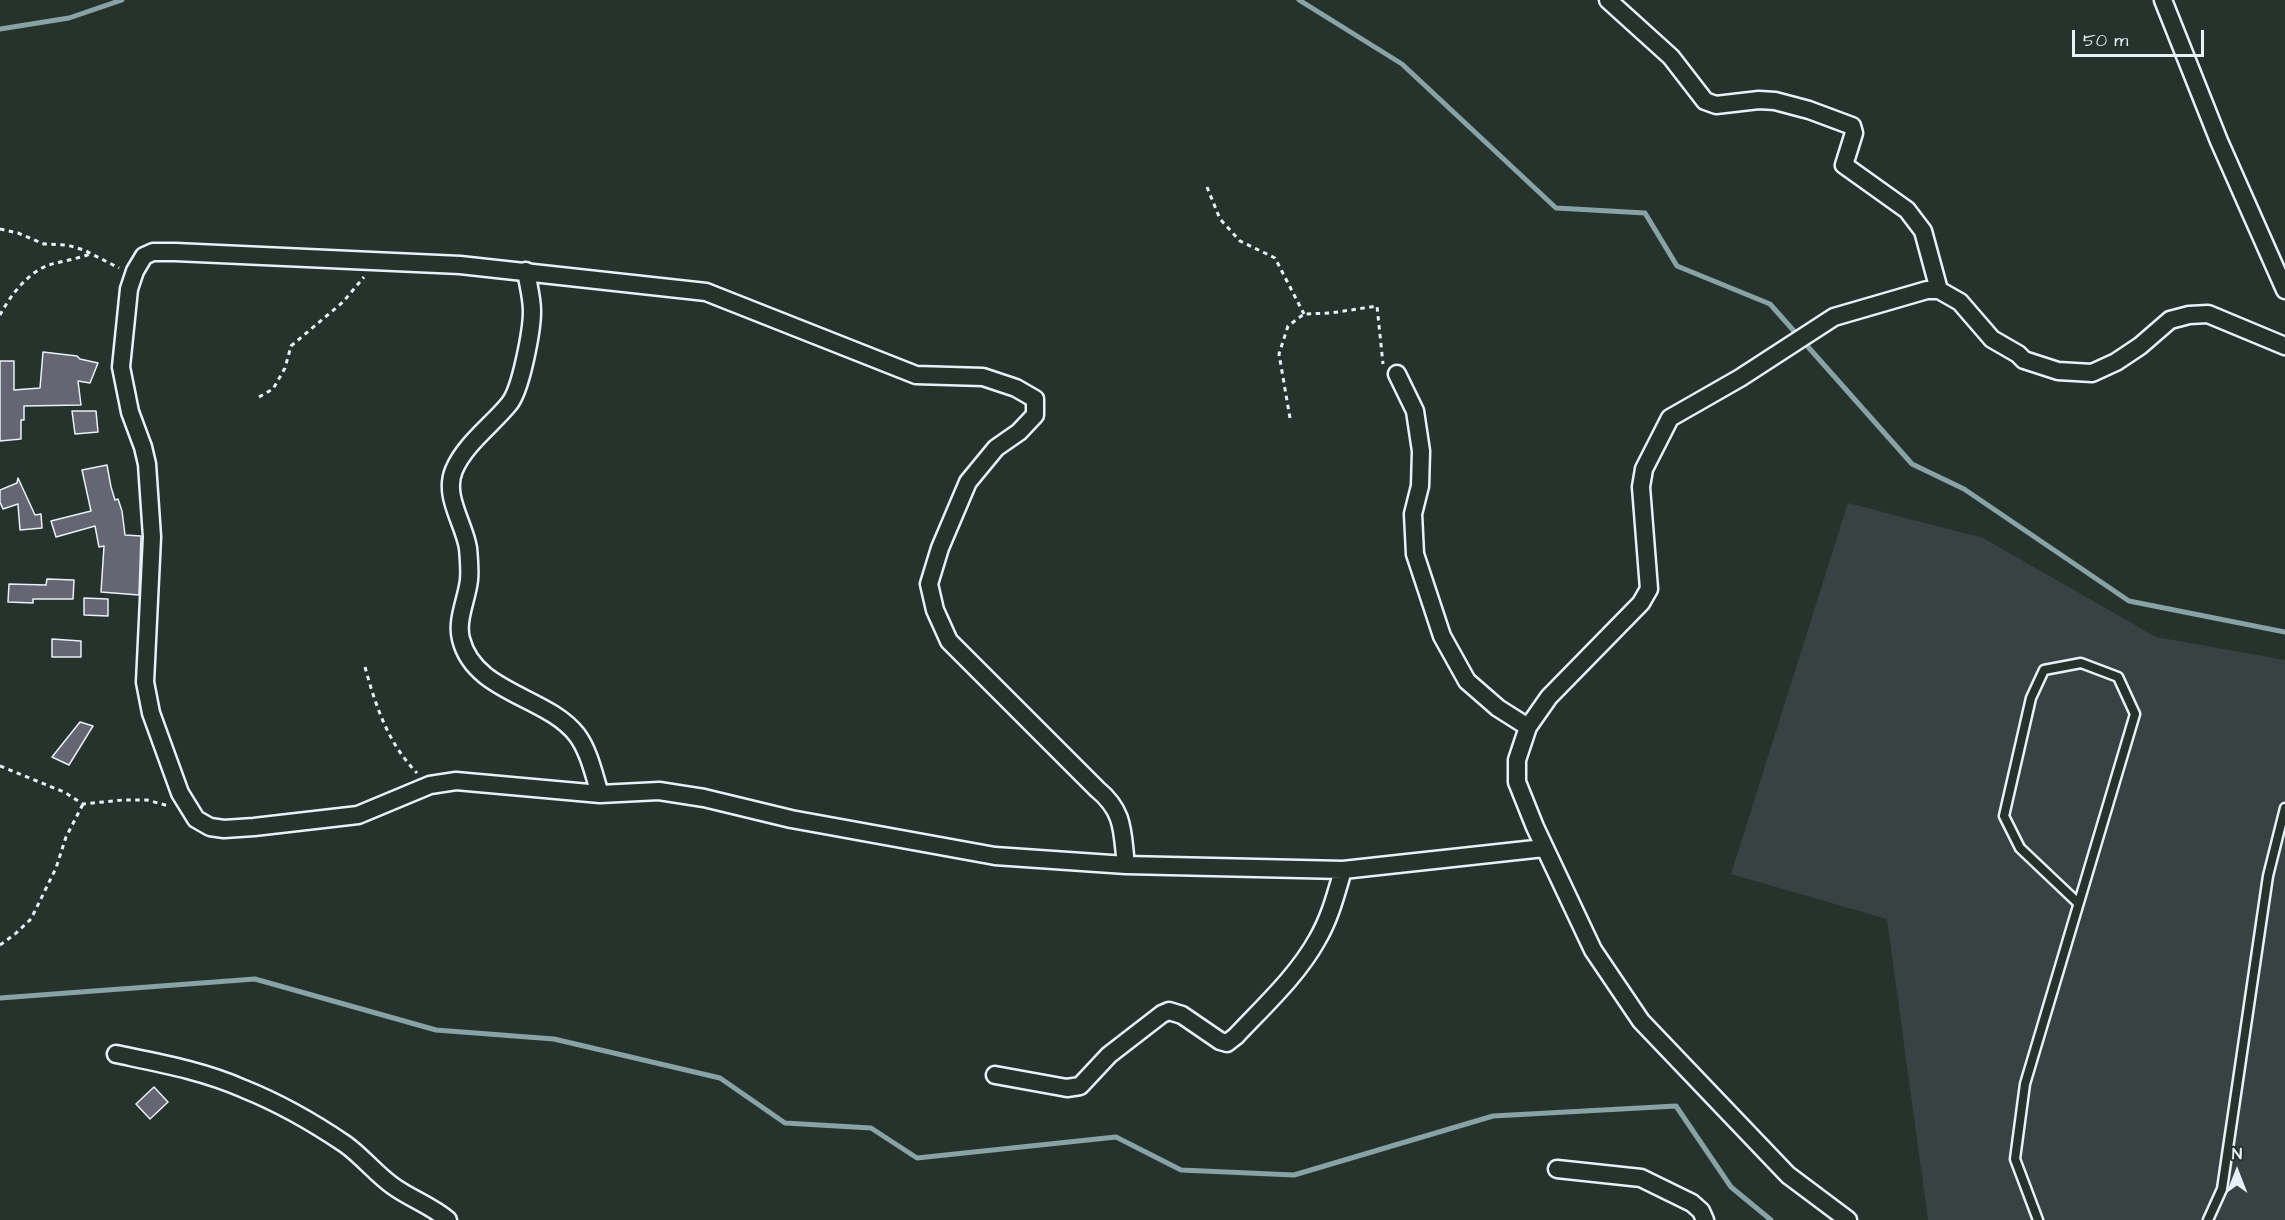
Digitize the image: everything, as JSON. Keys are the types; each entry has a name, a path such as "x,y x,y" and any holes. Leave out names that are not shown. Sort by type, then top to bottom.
{"street":[{"path":"1608,0 1671,57 1705,101 1716,105 1759,100 1775,101 1809,110 1852,126 1854,133 1844,165 1906,210 1923,231 1939,290"},
{"path":"2163,0 2219,141 2285,290"},
{"path":"1126,865 1120,817 1111,800 1089,781 949,641 935,610 929,584 940,548 968,482 996,448 1019,432 1035,415 1035,399 1016,388 982,377 916,375 706,292 526,271 376,261 153,252 144,256 129,289 121,367 130,412 147,464 152,537 145,682 151,713 180,794 196,819 210,827 254,827 358,815 429,786 465,781 600,794 659,790 704,798 790,819 995,856 1126,865 1343,870 1544,848"},
{"path":"526,271 532,311 519,382 512,401 464,453 453,471 450,494 460,520 469,562 469,579 460,624 460,637 467,654 483,675 566,723 578,736 600,794"},
{"path":"1848,1220 1788,1175 1641,1021 1593,950 1544,848 1517,782 1517,760 1528,727 1549,697 1641,603 1649,589 1641,488 1644,469 1670,418 1740,378 1834,317 1927,290 1939,290 1960,302 1992,339 2024,360 2058,371 2092,373 2116,362 2140,346 2170,320 2189,315 2208,314 2285,346"},
{"path":"1397,374 1415,411 1421,451 1420,486 1413,514 1415,554 1442,636 1467,681 1498,708 1528,727"},
{"path":"996,1076 1067,1088 1080,1086 1109,1055 1169,1011 1182,1015 1220,1041 1227,1043 1289,978 1317,941 1331,911 1343,870"},
{"path":"116,1054 174,1067 244,1088 287,1110 347,1146 394,1187 448,1220"},
{"path":"1557,1169 1641,1178 1692,1203 1701,1211 1705,1220"}],"lane":[{"path":"2038,1220 2015,1159 2025,1084 2135,714 2118,676 2082,663 2044,670 2031,698 2004,816 2020,848 2078,903"},
{"path":"2208,1220 2222,1189 2268,876 2285,808"}],"path":[{"path":"1207,187 1220,219 1240,241 1275,258 1304,314"},
{"path":"0,229 18,233 44,244 66,245 92,254 134,275"},
{"path":"0,315 12,295 33,274 48,265 92,254"},
{"path":"259,397 273,389 285,368 291,346 343,302 376,261"},
{"path":"1290,418 1279,354 1288,326 1304,314 1331,313 1377,306 1382,363 1397,374"},
{"path":"365,668 375,706 384,726 397,748 429,786"},
{"path":"0,766 64,792 83,804 147,800 178,807 189,807"},
{"path":"0,945 31,919 48,886 66,837 83,804"}],"shaded area":[{"path":"1848,503 1983,538 2156,637 2285,660 2285,1220 1928,1220 1887,919 1731,874"}],"building":[{"path":"43,352 77,356 80,359 98,363 90,383 78,381 81,405 24,406 21,439 0,441 0,361 14,361 14,390 40,388"},
{"path":"72,411 96,411 98,432 75,434"},
{"path":"107,465 115,500 118,499 122,511 125,535 141,536 139,595 101,592 104,546 99,547 95,526 56,537 51,521 91,511 82,470"},
{"path":"18,478 35,515 41,514 42,528 20,530 18,504 3,509 0,502 0,490 17,483"},
{"path":"47,579 74,580 73,599 33,599 33,603 8,602 9,584 46,585"},
{"path":"84,598 108,599 108,616 84,615"},
{"path":"52,639 81,641 81,657 52,657"},
{"path":"80,722 93,726 69,765 52,757"},
{"path":"154,1087 168,1102 150,1119 136,1104"}],"waterway":[{"path":"0,29 69,18 122,0"},
{"path":"1299,0 1402,64 1556,208 1645,213 1677,266 1770,304 1912,464 1964,489 2129,601 2285,632"},
{"path":"0,998 255,979 436,1030 554,1039 720,1078 785,1123 871,1128 917,1158 1116,1137 1181,1170 1294,1175 1493,1116 1676,1106 1731,1187 1771,1220"}]}
